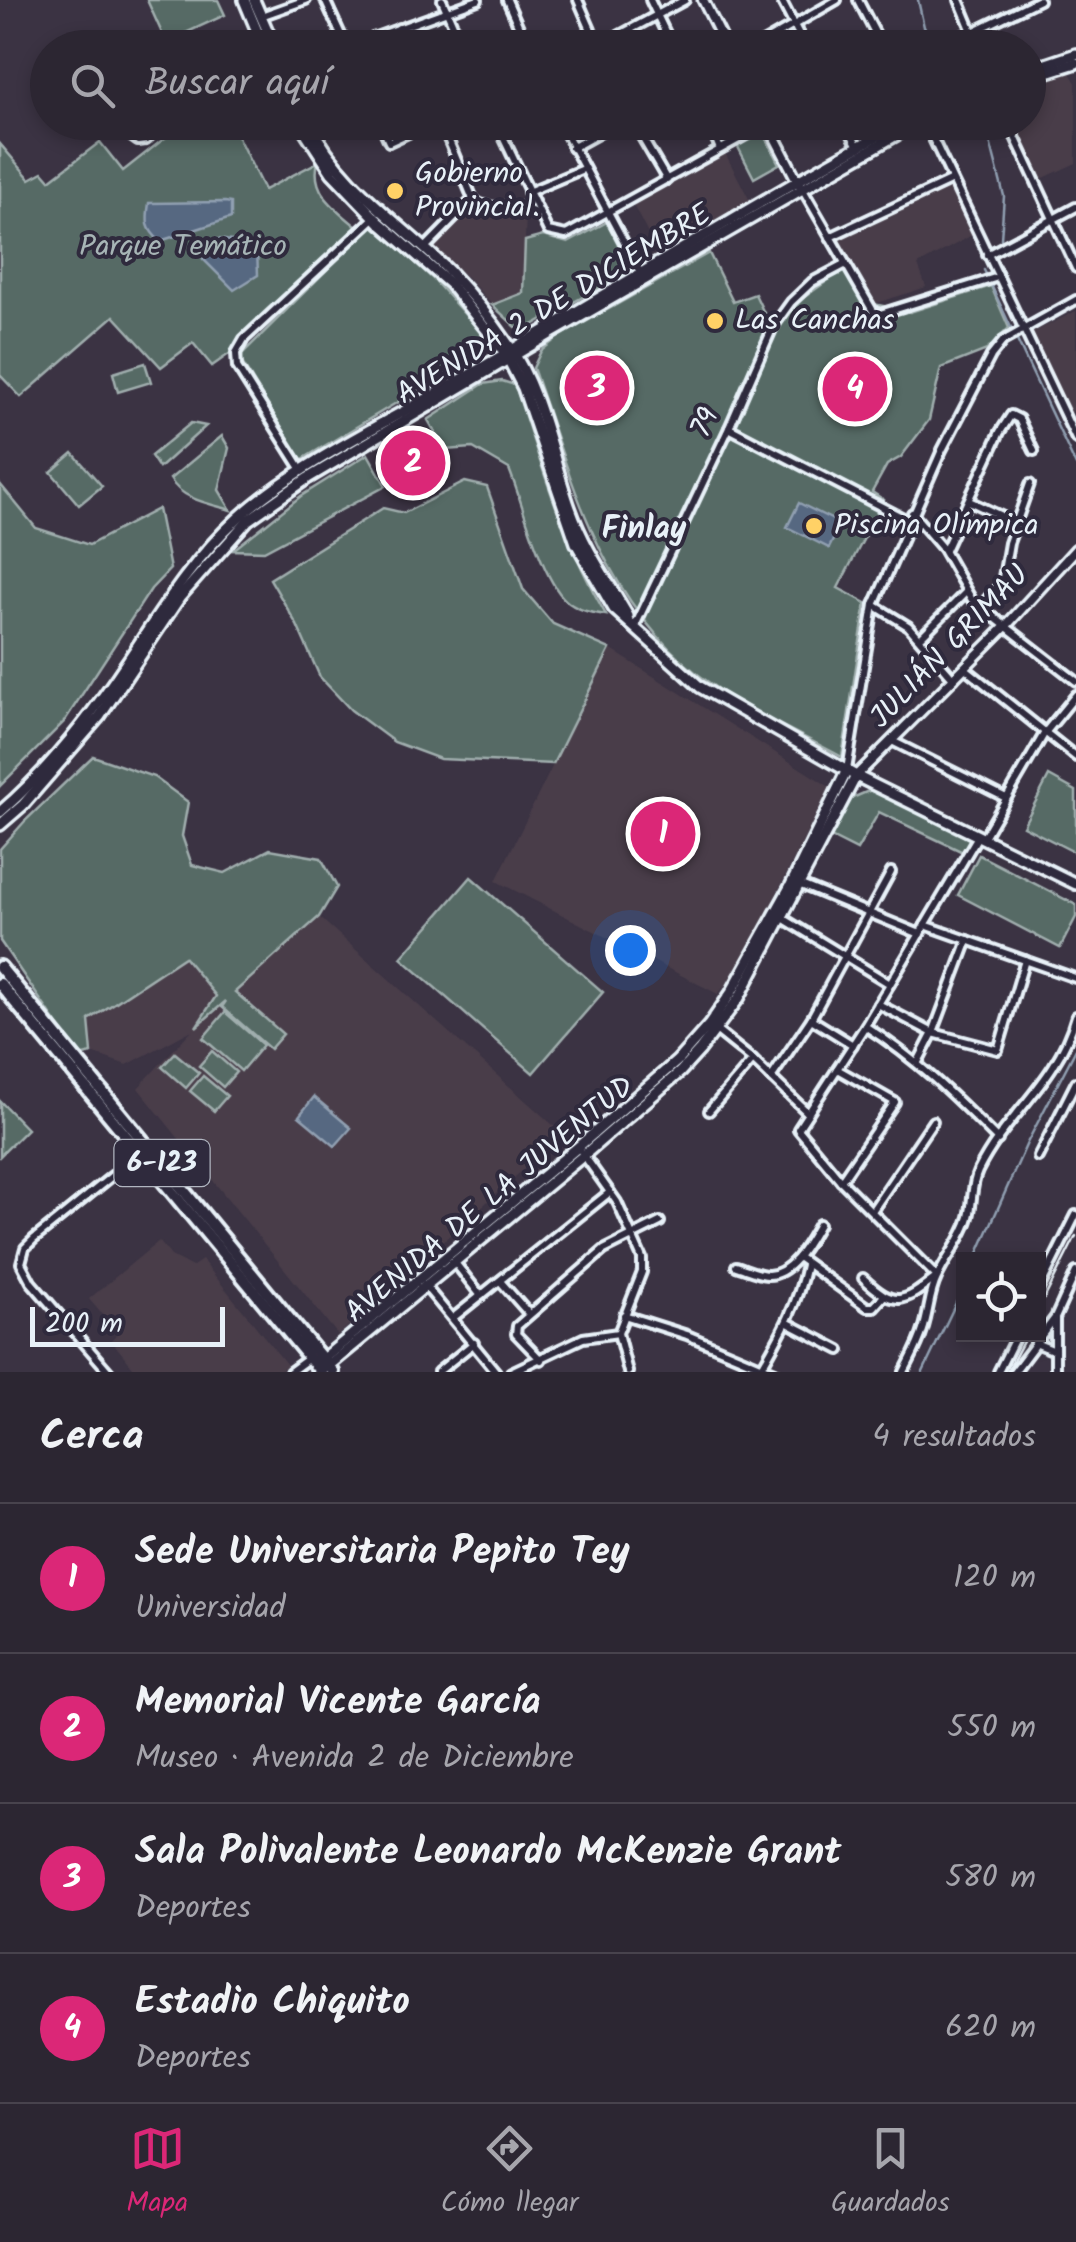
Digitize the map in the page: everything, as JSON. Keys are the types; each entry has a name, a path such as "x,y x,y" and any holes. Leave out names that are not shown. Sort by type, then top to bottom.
{"main road":[{"path":"244,0 256,30"},
{"path":"254,0 267,30"},
{"path":"1046,64 1076,54"},
{"path":"1046,72 1076,63"},
{"path":"311,140 332,173 420,253 449,272 511,354 524,379 576,543 614,609 700,687 851,773 1076,884"},
{"path":"320,140 377,215"},
{"name":"AVENIDA 2 DE DICIEMBRE","path":"0,812 92,712 172,592 241,515 875,140"},
{"name":"AVENIDA 2 DE DICIEMBRE","path":"860,150 882,140"},
{"path":"494,332 537,338 524,379"},
{"path":"494,332 486,370 524,379"},
{"name":"AVENIDA 2 DE DICIEMBRE","path":"0,824 24,805 100,716 180,597 212,557 248,520 305,475"},
{"path":"834,763 841,782"},
{"name":"AVENIDA DE LA JUVENTUD","path":"325,1368 680,1072 735,995 779,916 841,782 851,773"},
{"name":"AVENIDA DE LA JUVENTUD","path":"779,916 800,885 846,793 851,773"},
{"path":"846,793 870,782"},
{"name":"6-123","path":"0,967 309,1357 325,1368"},
{"name":"6-123","path":"0,984 325,1368"},
{"name":"AVENIDA DE LA JUVENTUD","path":"325,1368 456,1264 466,1248"}],"street":[{"path":"261,16 306,0"},
{"path":"326,0 339,30"},
{"path":"442,0 455,30"},
{"path":"394,30 478,0"},
{"path":"507,0 520,30"},
{"path":"578,0 591,30"},
{"path":"650,0 664,30"},
{"path":"630,30 685,0"},
{"path":"703,0 718,30"},
{"path":"781,0 797,30"},
{"path":"785,30 837,0"},
{"path":"858,0 874,30"},
{"path":"960,0 972,30"},
{"path":"977,30 1039,0"},
{"path":"448,140 473,199 481,206 528,207 538,215"},
{"path":"504,140 538,215 548,230 566,236 737,140"},
{"path":"568,140 642,276"},
{"path":"572,148 586,140"},
{"path":"644,140 667,180"},
{"path":"716,140 720,149"},
{"path":"777,140 873,311 880,314 992,279"},
{"path":"855,140 860,150"},
{"path":"931,140 988,255 992,279 1017,333 1073,425 1076,439"},
{"path":"1016,140 1076,268"},
{"path":"528,192 583,169"},
{"path":"830,237 952,180"},
{"path":"420,253 473,199"},
{"path":"988,255 1076,206"},
{"path":"305,475 237,367 236,353 244,339 377,215"},
{"name":"79","path":"633,624 730,428 773,328 791,302 812,282 846,264"},
{"path":"851,773 874,605 910,517 992,356 1017,333 1076,300"},
{"path":"944,552 1000,432 1012,415 1019,418 1034,450"},
{"path":"730,428 910,517 944,552 979,608 1076,681"},
{"path":"979,608 1002,583 1016,522 1030,484"},
{"path":"969,501 1016,522"},
{"name":"JULIÁN GRIMAU","path":"851,773 892,741 1076,549"},
{"path":"920,638 966,592"},
{"path":"874,605 908,626 954,679"},
{"path":"965,668 1076,757"},
{"path":"937,1277 840,1181 800,1134 800,1123 865,1026 1044,734 1076,695"},
{"path":"892,741 1006,798"},
{"path":"770,1078 810,1019 891,872"},
{"path":"800,885 920,934"},
{"path":"779,916 890,984"},
{"path":"925,925 1076,978 1076,992"},
{"path":"918,1062 968,940"},
{"path":"878,1004 933,1033 998,1050 1025,960"},
{"path":"904,1372 924,1328 937,1277 970,1216 974,1182 998,1140 1040,1089 1066,1046 1076,1016"},
{"path":"810,1019 853,1045"},
{"path":"865,1026 918,1062 998,1140"},
{"path":"713,1028 808,1113"},
{"path":"709,1111 753,1060"},
{"path":"837,1070 895,1102 840,1181"},
{"path":"1038,1157 1076,1082"},
{"path":"872,1212 933,1121"},
{"path":"109,1372 31,1282 21,1263 25,1248 144,1150"},
{"path":"581,1151 610,1192 642,1258 642,1272 618,1333 628,1372"},
{"path":"453,1318 610,1192"},
{"path":"1046,1275 1076,1216"},
{"path":"541,1360 515,1330 604,1250 660,1222"},
{"path":"736,1266 768,1275 779,1272 798,1257 820,1224"},
{"path":"798,1257 867,1307 874,1307 884,1297"},
{"path":"456,1264 481,1296"},
{"path":"763,1365 788,1323 806,1265"},
{"path":"1014,1372 1054,1318 1076,1273"},
{"path":"863,1278 884,1297 902,1300 937,1277"},
{"path":"500,1281 529,1314"},
{"path":"426,1287 496,1372"},
{"path":"624,1315 687,1335 776,1372"},
{"path":"1054,1318 1055,1372"},
{"path":"788,1323 840,1350"},
{"path":"511,1372 584,1338 618,1333"},
{"path":"998,1372 1013,1342"},
{"path":"438,1372 474,1343"},
{"path":"1034,1343 1055,1351"},
{"path":"290,1372 309,1357"}],"shaded area":[{"path":"1069,71 1076,83 1076,163 1037,181 1021,140 1046,140 1046,78"},
{"path":"725,153 750,201 657,251 632,203"},
{"path":"948,185 972,235 918,265 926,287 874,304 837,239"},
{"path":"467,210 526,211 523,293 492,305 467,277 431,247"},
{"path":"1076,311 1076,410 1070,413 1032,333"},
{"path":"610,649 830,787 739,969 718,994 496,881"},
{"path":"319,917 563,1134 338,1335 138,1088 192,1030 127,1065 92,1053 89,1020 184,957 217,996 200,1023"},
{"path":"159,1241 171,1256 192,1267 202,1260 287,1365 278,1372 137,1372 111,1340 118,1333 89,1299"}],"green space":[{"path":"147,0 218,0 225,15 192,30 161,30"},
{"name":"Parque Temático","path":"162,140 239,140 264,190 318,162 321,191 357,227 241,335 232,352 212,366 193,343 161,367 114,316 21,397 0,375 0,144 30,179 43,172 50,180 100,142 123,171"},
{"path":"746,140 767,140 779,164 754,178 737,145"},
{"path":"607,222 631,270 529,327 516,327 492,305 523,293 525,241 543,236 568,243"},
{"path":"373,224 432,278 485,337 482,357 451,376 448,372 301,460 241,361 243,353"},
{"path":"709,253 733,302 755,294 764,313 779,324 796,303 851,264 874,304 910,312 991,286 1009,328 987,350 941,368 929,420 901,457 887,465 872,492 884,500 838,588 866,603 842,757 715,687 677,656 645,622 598,544 563,458 533,368 541,351 557,338"},
{"path":"145,363 151,382 118,392 113,373"},
{"path":"502,381 515,385 565,531 606,615 578,608 559,593 542,561 509,469 473,448 445,450 428,420 483,384"},
{"path":"191,423 206,426 159,468 151,456"},
{"path":"222,436 229,448 219,490 231,510 189,496 170,479"},
{"path":"73,453 102,486 79,505 51,472"},
{"path":"368,454 386,486 264,551 233,550 301,496"},
{"path":"465,482 487,487 523,589 553,624 610,649 553,764 440,759 394,742 351,710 320,677 297,625 270,579 383,508 404,513"},
{"path":"0,484 36,528 89,545 158,509 170,569 151,589 64,722 0,786"},
{"path":"93,756 154,777 188,802 182,836 192,865 225,873 270,849 321,858 337,887 319,917 235,992 283,1034 270,1049 222,1007 226,1001 196,1027 216,996 184,957 89,1020 92,1053 79,1056 0,941 0,849"},
{"path":"1049,776 1076,791 1076,853 1023,826"},
{"path":"871,790 970,839 963,852 879,812 857,850 831,837 850,799"},
{"path":"979,855 1076,905 1076,917 1060,948 958,895"},
{"path":"471,877 603,992 533,1073 401,958"},
{"path":"225,1012 263,1045 241,1071 203,1038"},
{"path":"212,1051 236,1072 223,1087 199,1066"},
{"path":"175,1053 199,1073 186,1088 162,1067"},
{"path":"203,1076 227,1096 214,1111 190,1091"},
{"path":"0,1101 27,1129 0,1156"}],"water":[{"path":"149,203 231,203 231,218 160,241 148,225"},
{"path":"217,239 254,244 258,275 234,290 203,259 205,242"},
{"name":"Piscina Olímpica","path":"799,503 841,524 829,548 787,527"},
{"path":"314,1097 351,1128 335,1146 299,1116"}],"waterway":[{"path":"918,0 926,30"},
{"path":"990,140 1004,196 1001,239"},
{"path":"984,270 1076,466"},
{"path":"979,1252 1027,1143 1076,1049"},
{"path":"923,1372 956,1303"}],"railway":[{"path":"1046,1295 1076,1236"},
{"path":"1007,1372 1023,1342"}],"place":[{"name":"Gobierno Provincial.","path":"395,191"},
{"name":"Las Canchas","path":"715,321"},
{"name":"Sala Polivalente Leonardo McKenzie Grant","path":"597,388"},
{"name":"Estadio Chiquito","path":"855,389"},
{"name":"Memorial Vicente García","path":"413,463"},
{"name":"Piscina Olímpica","path":"814,526"},
{"name":"Sede Universitaria Pepito Tey","path":"663,834"}],"district":[{"name":"Finlay","path":"644,529"}]}
